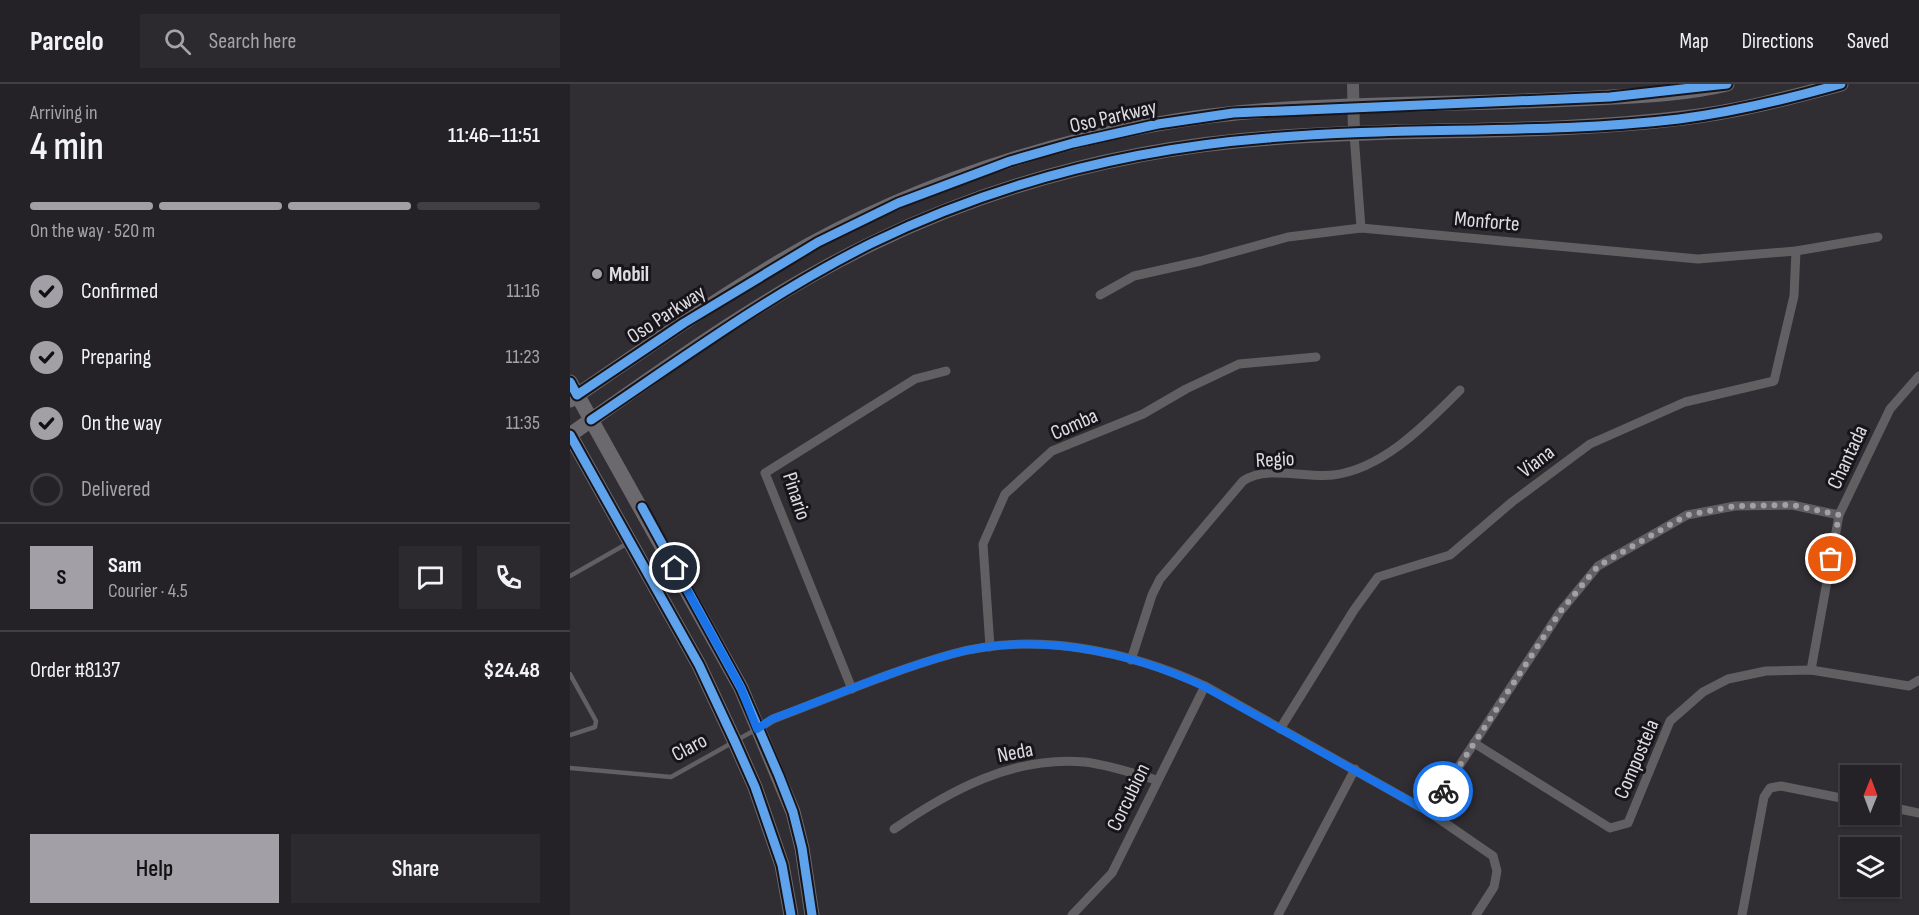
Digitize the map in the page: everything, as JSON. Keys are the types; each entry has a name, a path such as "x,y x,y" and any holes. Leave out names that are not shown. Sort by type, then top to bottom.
{"main road":[{"name":"Oso Parkway","path":"572,393 782,261 898,202 1010,161 1158,124 1233,113 1610,97 1660,94 1727,84"},
{"name":"Oso Parkway","path":"570,435 786,291 872,244 948,209 1082,166 1123,158 1268,138 1654,121 1746,108 1841,84"},
{"path":"572,393 591,420 741,688 793,812 802,848 812,915"},
{"path":"570,435 699,665 735,742 755,788 782,865 791,915"}],"street":[{"path":"1353,84 1361,228"},
{"name":"Monforte","path":"1101,295 1134,276 1201,261 1288,237 1361,228 1698,259 1797,251 1878,237"},
{"name":"Viana","path":"1280,729 1354,609 1378,577 1450,555 1512,502 1590,444 1684,402 1774,381 1794,296 1797,251"},
{"name":"Comba","path":"990,646 982,544 1005,494 1044,459 1052,452 1143,414 1186,389 1239,364 1316,357"},
{"name":"Pinario","path":"852,689 765,473 803,447 915,379 946,371"},
{"name":"Chantada","path":"1811,670 1839,515 1890,409 1919,376"},
{"name":"Regio","path":"1131,660 1152,595 1160,579 1243,481 1259,474 1318,476 1355,469 1383,456 1460,390"},
{"path":"1429,812 1560,612 1598,566 1687,515 1735,506 1792,505 1839,515"},
{"name":"Claro","path":"757,729 772,719 852,689 954,653 990,646 1041,645 1083,649 1131,660 1172,671 1205,687 1429,812 1493,856 1497,871 1491,893 1476,915"},
{"path":"1811,670 1909,686 1919,680"},
{"name":"Compostela","path":"1474,743 1610,828 1617,828 1628,823 1670,721 1688,703 1728,679 1766,671 1811,670"},
{"name":"Corcubion","path":"1072,915 1112,873 1156,780 1205,687"},
{"name":"Neda","path":"894,829 935,800 980,778 1030,765 1082,762 1112,767 1156,780"},
{"path":"1278,915 1355,769"},
{"path":"1742,915 1764,797 1770,788 1781,786 1840,798"},
{"path":"1900,809 1919,813"}],"lane":[{"path":"570,576 631,542"},
{"path":"570,674 596,721 595,728 570,735"},
{"name":"Claro","path":"570,768 671,777 757,729"}],"cycle path":[{"path":"570,382 577,395 684,323 818,242 898,203 1010,161 1073,143 1158,124 1233,113 1610,97 1727,84"},
{"path":"591,420 764,304 835,262 872,243 967,203 1065,172 1165,151 1268,138 1370,132 1577,127 1679,119 1720,113 1841,84"},
{"path":"570,435 699,665 735,742 755,787 782,865 791,915"},
{"path":"642,507 741,688 779,776 793,812 802,848 812,915"}],"way so far":[{"path":"1443,791 1560,612 1598,566 1687,515 1735,506 1792,505 1839,515 1831,559"}],"place":[{"name":"Mobil","path":"597,274"}],"route":[{"path":"675,568 741,688 757,729 772,719 954,653 990,646 1041,645 1094,650 1172,671 1355,769 1429,812 1443,791"}]}
